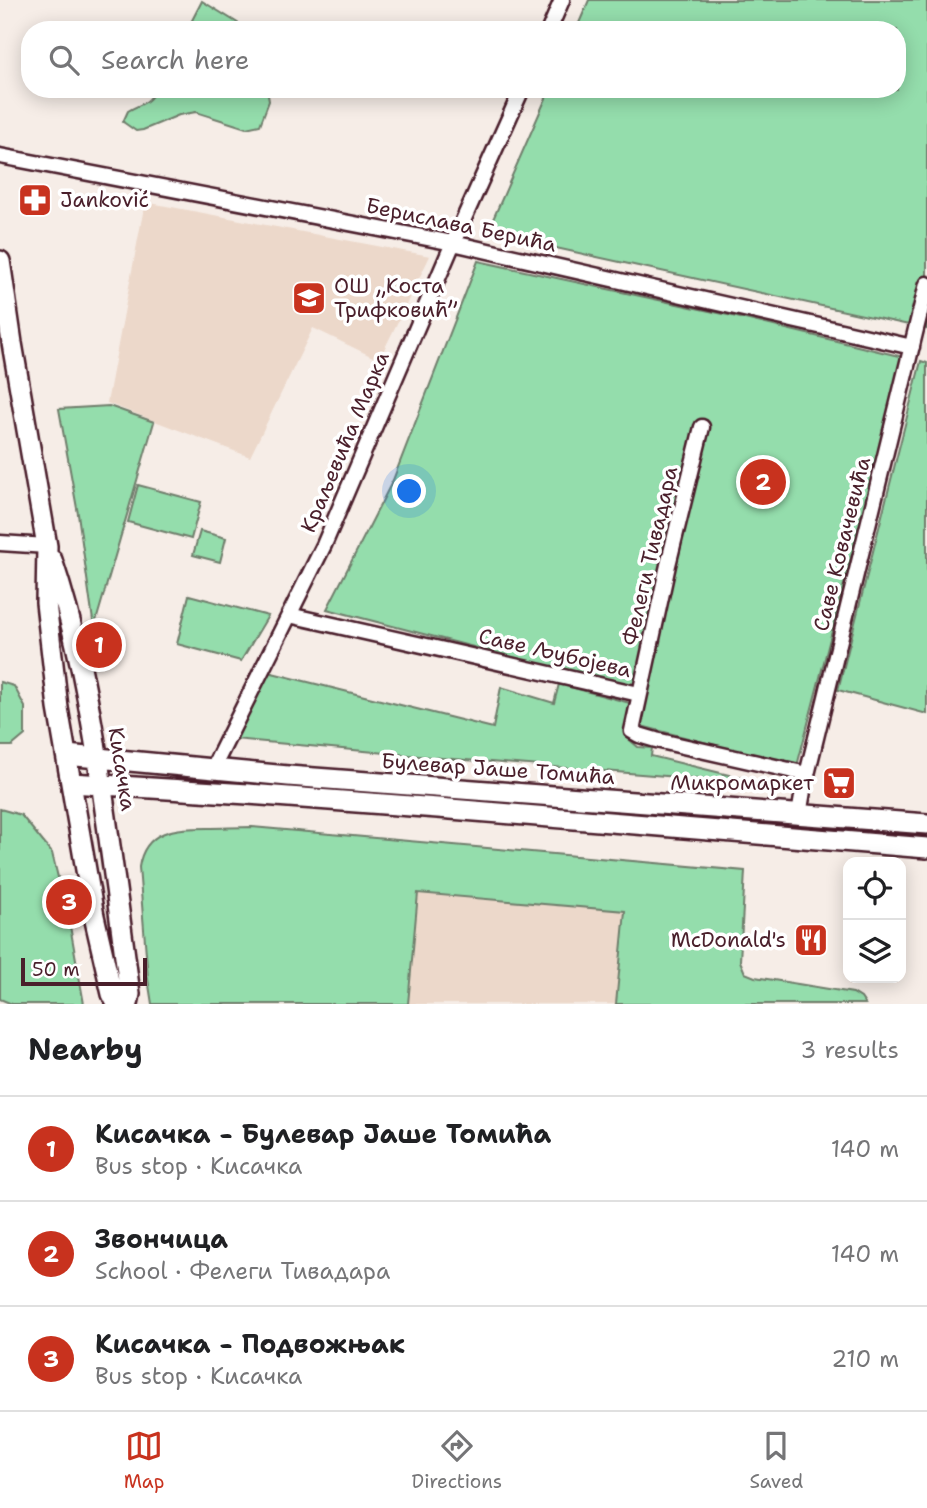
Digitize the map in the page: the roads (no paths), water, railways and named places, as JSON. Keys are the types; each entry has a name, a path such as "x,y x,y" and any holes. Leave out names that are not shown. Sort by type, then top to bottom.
{"main road":[{"name":"Кисачка","path":"0,261 3,302 47,546 65,598 90,710 130,994 128,1004"},
{"name":"Кисачка","path":"47,546 47,603 58,708 94,916 112,994 117,1004"},
{"name":"Булевар Јаше Томића","path":"66,755 288,776 927,824"},
{"name":"Булевар Јаше Томића","path":"71,783 452,809 927,848"}],"street":[{"path":"553,21 562,0"},
{"name":"Краљевића Марка","path":"213,768 324,545 518,98"},
{"name":"Берислава Берића","path":"0,156 453,243 912,347"},
{"name":"Саве Ковачевића","path":"799,815 927,284"},
{"name":"Фелеги Тивадара","path":"639,694 702,427"},
{"path":"0,543 47,546"},
{"name":"Саве Љубојева","path":"289,614 639,694 632,731 639,735 807,774"}],"place":[{"name":"Janković","path":"35,200"},
{"name":"ОШ „Коста Трифковић”","path":"309,298"},
{"name":"Звончица","path":"763,482"},
{"name":"Кисачка - Булевар Јаше Томића","path":"99,645"},
{"name":"Микромаркет","path":"839,783"},
{"name":"Кисачка - Подвожњак","path":"69,902"},
{"name":"McDonald's","path":"811,940"}]}
